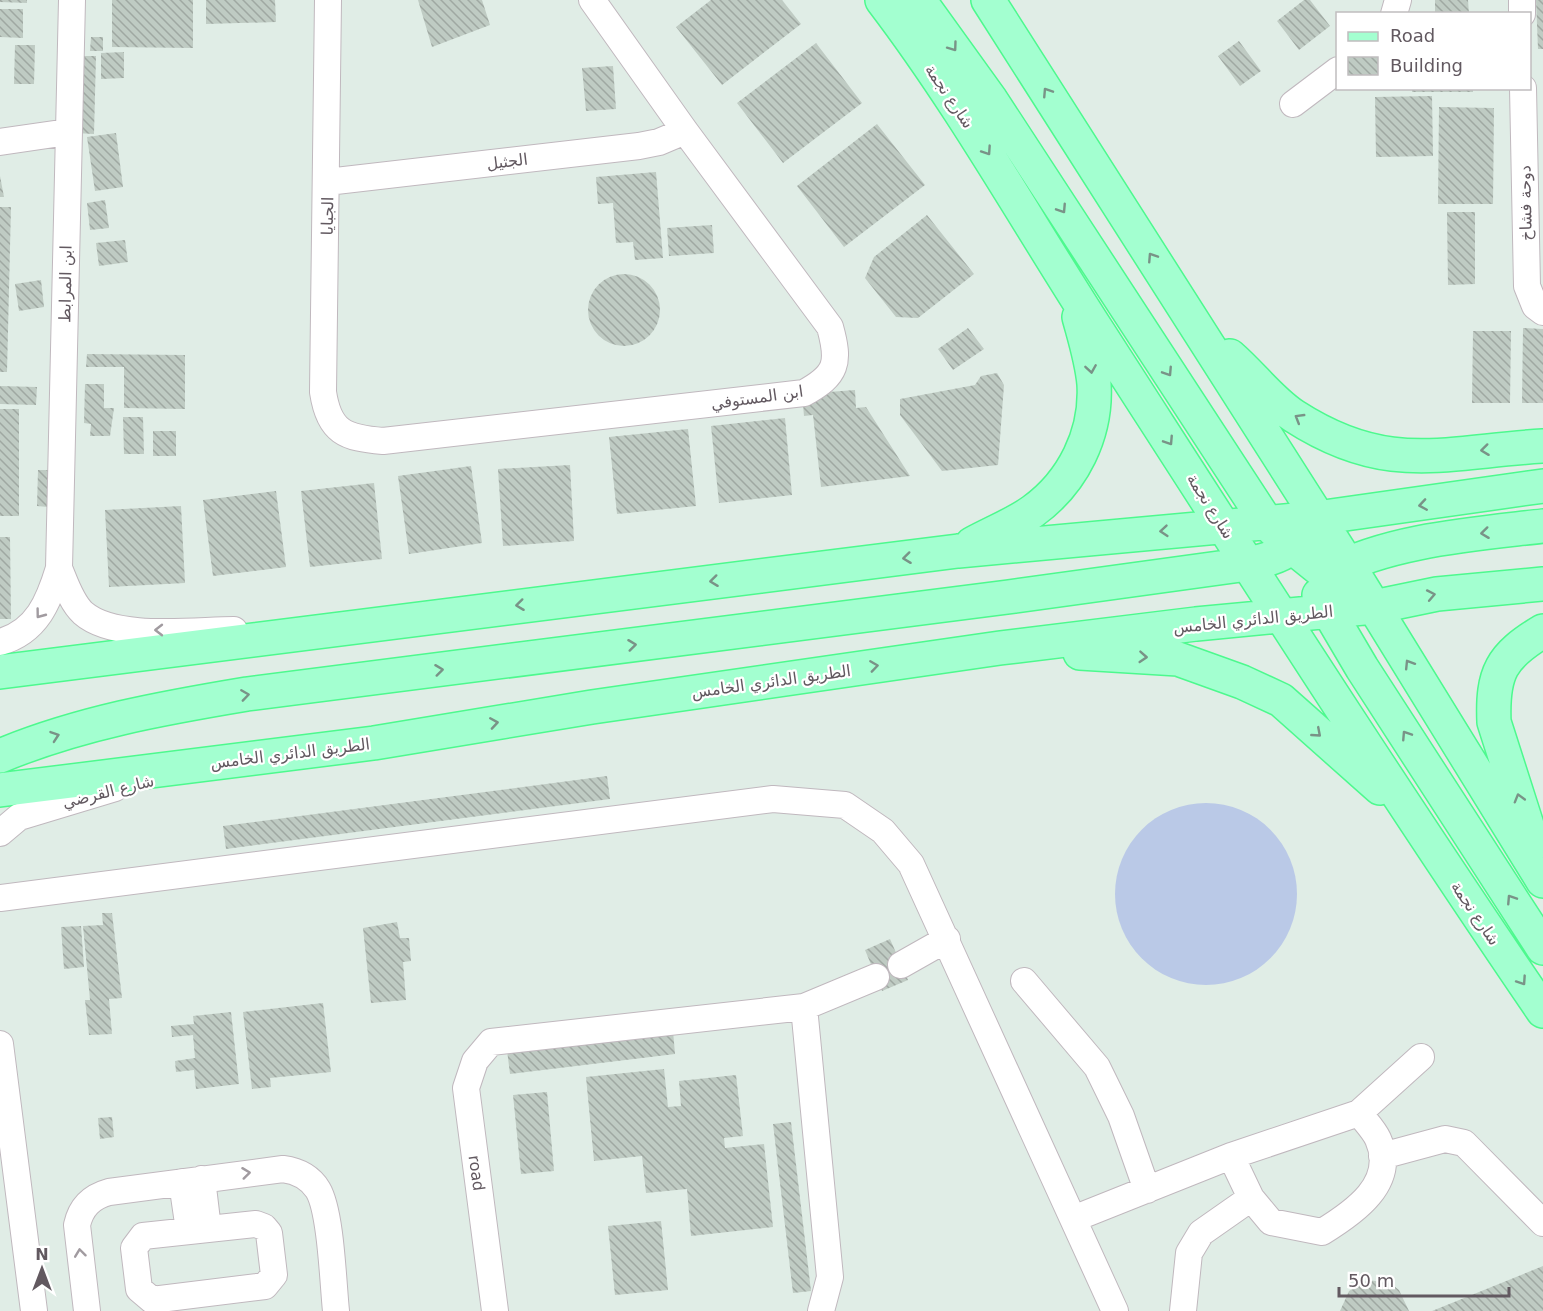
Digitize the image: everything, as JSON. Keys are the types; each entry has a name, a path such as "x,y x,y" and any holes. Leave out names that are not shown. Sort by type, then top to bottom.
{"main road":[{"name":"شارع نجمة","path":"882,0 991,156 1073,292 1222,526 1272,557 1284,617 1543,1011"},
{"path":"919,0 992,100 1267,523 1272,557"},
{"path":"988,0 1198,327 1317,518 1328,584 1362,668 1543,948"},
{"path":"958,551 1032,512 1062,483 1080,456 1092,416 1094,384 1073,292"},
{"path":"1198,327 1293,416 1362,450 1397,456 1437,458 1494,449 1543,446"},
{"path":"0,672 958,551 1317,518 1543,486"},
{"path":"0,756 70,731 151,710 247,694 1272,557 1317,518"},
{"name":"الطريق الدائري الخامس","path":"0,790 374,743 604,705 1000,648 1196,624 1284,617 1328,584 1420,543 1543,526"},
{"path":"1272,557 1374,607 1541,878"},
{"path":"1374,607 1437,594 1543,584"},
{"path":"1541,878 1513,776 1494,722 1493,702 1500,666 1520,645 1543,631"},
{"path":"1000,648 1178,659 1242,682 1281,700 1413,816"}],"street":[{"name":"ابن المرابط","path":"0,642 25,631 45,608 59,568 72,0"},
{"name":"الجبايا","path":"328,0 323,392 326,413 337,429"},
{"name":"ابن المستوفي","path":"337,429 359,439 383,441 804,393 824,382 835,368 836,349 830,327 685,131 592,0"},
{"path":"1293,104 1336,72"},
{"name":"دوحة فشاخ","path":"1523,90 1527,286 1535,306 1543,312"},
{"name":"الجثيل","path":"327,182 639,146 659,142 685,131"},
{"path":"0,142 68,132"},
{"name":"ابن المرابط","path":"59,568 82,612 99,623 116,628 132,631 323,630"},
{"name":"شارع القرضي","path":"0,833 20,817 44,807 223,762"},
{"path":"0,898 773,799 845,806 883,831 911,864 1114,1311"},
{"path":"901,965 947,939"},
{"path":"821,1311 830,1277 804,1007 876,977"},
{"path":"1024,981 1097,1068 1120,1116 1147,1190"},
{"name":"road","path":"495,1311 466,1088 475,1061 491,1042 804,1007"},
{"path":"0,1044 34,1311"},
{"path":"1073,1219 1231,1156 1359,1113 1421,1057"},
{"path":"1231,1156 1251,1198 1272,1222 1322,1232 1356,1211 1376,1188 1382,1156 1378,1138 1359,1113"},
{"path":"1382,1156 1445,1139 1464,1143 1543,1223"},
{"path":"87,1311 77,1225 84,1207 99,1195 283,1169 293,1170 309,1179 322,1198 336,1311"},
{"path":"192,1181 199,1229"},
{"path":"1183,1311 1189,1253 1201,1233 1251,1198"},
{"path":"256,1224 264,1227 269,1233 274,1275 271,1281 265,1286 248,1289 152,1300 144,1296 137,1281 135,1248 137,1241 150,1234 199,1229 256,1224"}],"shaded area":[{"path":"1206,803 1241,810 1270,830 1290,859 1297,894 1290,929 1270,958 1241,978 1206,985 1171,978 1142,958 1122,929 1115,894 1122,859 1142,830 1171,810"}],"building":[{"path":"0,0 27,0 27,3 0,2"},
{"path":"112,0 193,0 193,48 112,47"},
{"path":"206,0 275,0 276,22 206,24"},
{"path":"418,0 482,0 490,25 432,47"},
{"path":"711,0 782,0 801,24 722,85 676,27"},
{"path":"1304,0 1310,0 1330,26 1299,50 1277,21"},
{"path":"1435,0 1468,0 1469,12 1435,12"},
{"path":"1536,0 1543,0 1543,49 1538,49"},
{"path":"0,9 23,9 23,38 0,37"},
{"path":"91,37 103,37 103,51 90,51"},
{"path":"1239,41 1261,71 1240,86 1218,56"},
{"path":"816,43 862,103 783,163 737,103"},
{"path":"15,45 35,45 34,84 14,84"},
{"path":"124,52 124,78 101,79 101,53"},
{"path":"77,56 96,56 94,134 75,133"},
{"path":"613,66 616,109 586,111 582,68"},
{"path":"1412,90 1473,90 1473,92 1412,92"},
{"path":"1432,96 1433,156 1376,157 1375,97"},
{"path":"1439,107 1494,108 1493,204 1438,204"},
{"path":"877,124 925,185 844,247 797,186"},
{"path":"116,133 123,187 95,191 87,137"},
{"path":"656,172 663,258 635,260 633,242 616,243 613,203 598,204 596,177"},
{"path":"0,176 4,197 0,197"},
{"path":"105,200 109,228 90,230 87,203"},
{"path":"0,207 11,207 7,372 0,372"},
{"path":"1447,212 1475,212 1475,284 1448,285"},
{"path":"927,215 974,274 918,318 896,317 865,278 874,257"},
{"path":"712,225 714,253 669,256 667,228"},
{"path":"125,240 128,262 99,266 96,243"},
{"path":"624,274 644,280 654,290 660,310 654,330 644,340 624,346 604,340 594,330 588,310 594,290 604,280"},
{"path":"41,280 44,307 19,311 15,284"},
{"path":"968,328 984,349 953,370 938,349"},
{"path":"1523,328 1543,329 1543,403 1522,403"},
{"path":"1473,331 1511,331 1510,403 1472,403"},
{"path":"87,354 185,355 185,409 124,408 124,367 86,367"},
{"path":"997,373 1004,385 998,465 942,471 900,415 900,399 975,385 981,376"},
{"path":"85,384 104,384 104,408 114,408 110,436 90,436 91,424 84,423"},
{"path":"0,386 37,387 36,405 0,404"},
{"path":"855,390 856,408 866,407 910,476 821,487 813,415 804,416 802,394"},
{"path":"0,409 19,409 19,516 0,516"},
{"path":"123,417 143,417 144,454 124,454"},
{"path":"785,418 792,495 719,503 711,426"},
{"path":"688,429 696,506 617,514 609,437"},
{"path":"153,431 176,431 176,456 153,456"},
{"path":"570,465 574,541 503,546 498,469"},
{"path":"471,466 482,543 409,554 398,476"},
{"path":"38,470 49,470 48,507 37,506"},
{"path":"374,483 382,559 310,567 301,491"},
{"path":"276,491 286,567 213,576 203,500"},
{"path":"181,506 185,583 109,587 105,510"},
{"path":"0,537 10,537 11,619 0,619"},
{"path":"607,776 610,799 226,849 223,826"},
{"path":"102,913 112,913 122,998 109,999 112,1034 89,1035 85,1000 90,1000 83,926 103,925"},
{"path":"397,922 400,938 409,938 411,961 403,962 406,1000 371,1003 363,928"},
{"path":"81,926 84,967 64,969 61,927"},
{"path":"890,939 908,980 882,991 865,950"},
{"path":"323,1003 331,1072 270,1078 271,1087 252,1089 243,1012"},
{"path":"231,1012 239,1084 196,1089 194,1070 176,1072 175,1061 195,1058 193,1035 172,1037 171,1026 194,1024 193,1016"},
{"path":"673,1031 675,1054 510,1074 507,1050"},
{"path":"664,1069 668,1107 681,1106 679,1081 736,1075 743,1136 724,1138 725,1148 764,1144 773,1227 691,1236 687,1189 646,1193 642,1156 594,1161 586,1077"},
{"path":"547,1092 554,1171 521,1174 513,1095"},
{"path":"112,1117 114,1137 100,1139 98,1118"},
{"path":"791,1122 811,1291 793,1293 773,1124"},
{"path":"661,1221 668,1290 615,1295 608,1226"},
{"path":"1543,1266 1543,1311 1432,1311"},
{"path":"1368,1280 1390,1283 1399,1290 1409,1311 1340,1311 1349,1291"}]}
